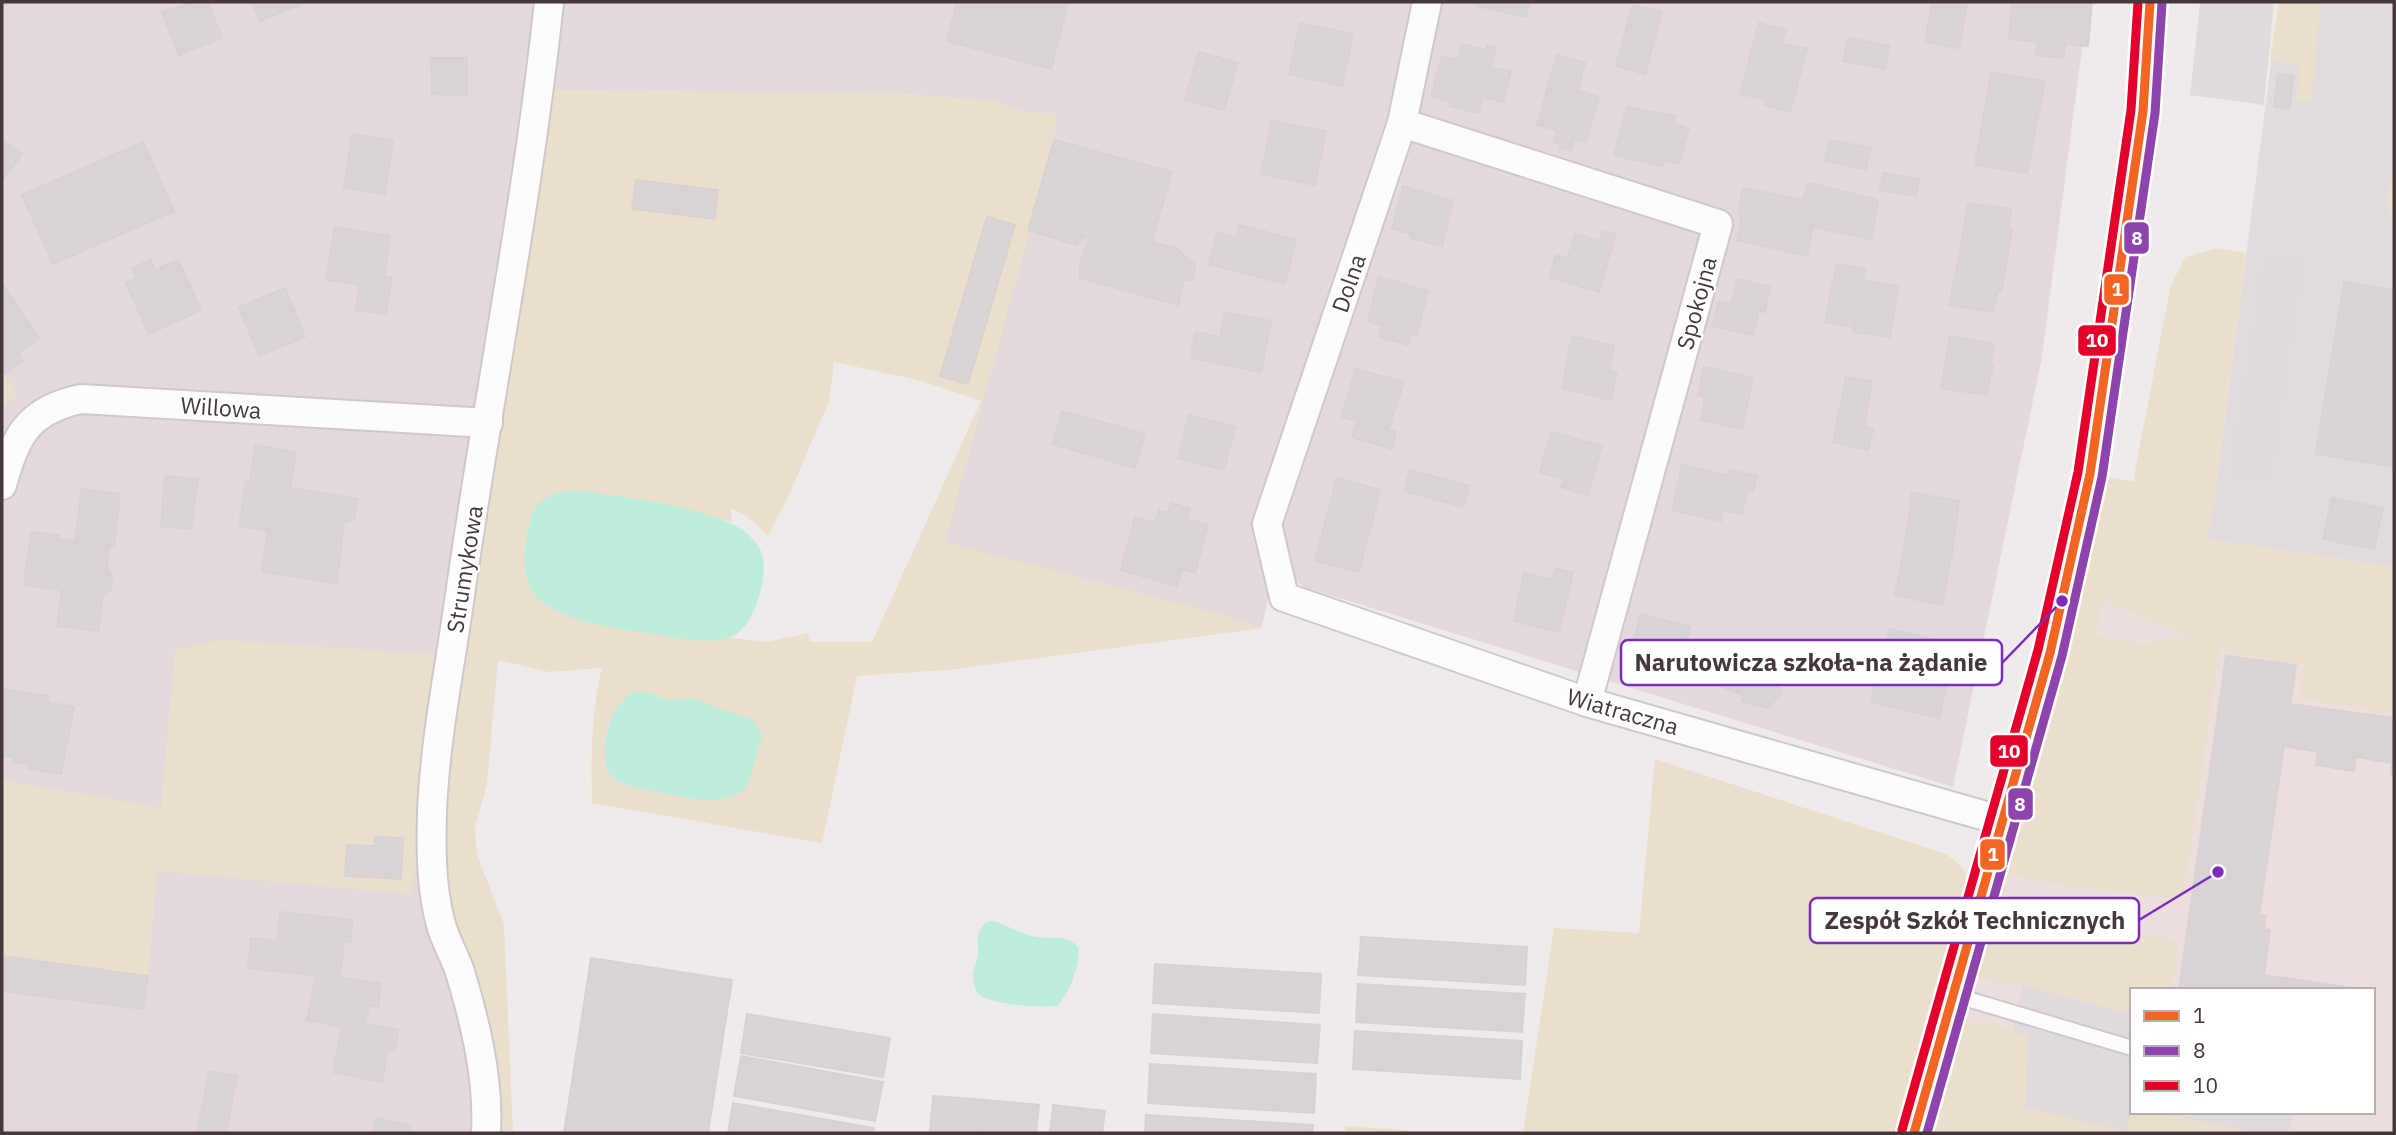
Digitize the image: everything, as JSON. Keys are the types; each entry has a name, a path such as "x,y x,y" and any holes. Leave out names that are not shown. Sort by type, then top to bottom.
{"street":[{"name":"Strumykowa","path":"486,1133 481,1061 471,1010 440,924 433,886 432,811 448,676 505,322 549,2"},
{"name":"Dolna","path":"1275,561 1267,524 1402,123 1427,2"},
{"path":"1914,1133 2050,653 2090,474 2143,111 2150,2"},
{"name":"Spokojna","path":"1402,123 1718,224 1587,702"},
{"name":"Willowa","path":"2,485 9,457 20,434 36,416 57,404 81,399 488,423"},
{"name":"Wiatraczna","path":"1275,561 1284,597 1587,702 2003,821"}],"lane":[{"path":"1954,995 2130,1047"}],"shaded area":[{"path":"2,2 2088,2 2042,357 1953,787 1303,587 1275,561 1262,628 946,670 945,542 1050,139 1028,113 989,101 903,94 538,90 448,676 486,1133 2,1133"},
{"path":"2200,2 2274,2 2264,105 2190,95"},
{"path":"2279,2 2394,2 2394,567 2206,539 2215,494"},
{"path":"2279,2 2320,2 2312,100 2297,101 2299,65 2270,60"},
{"path":"538,90 903,94 989,101 1028,113 1057,113 1054,140 945,542 1227,616 1262,628 946,670 857,676 822,843 592,803 592,735 602,668 549,672 498,660 487,784 475,827 477,855 504,924 513,1133 486,1133 433,886","holes":["834,362 922,381 981,401 872,642 810,642 808,633 767,642 578,619 543,603 525,544 535,506 639,499 732,522 731,508 748,517 768,536 790,493 829,401"]},
{"path":"2394,176 2393,220 2387,198 2388,187"},
{"path":"2217,248 2246,253 2215,495 2206,539 2394,567 2394,713 2299,698 2304,664 2228,653 2221,642 2183,899 2046,883 2004,873 1994,853 2090,474 2133,482 2170,288 2185,257","holes":["2103,601 2189,636 2141,644 2096,635"]},
{"path":"2263,252 2306,258 2273,482 2227,477"},
{"path":"2,370 18,395 2,408"},
{"path":"2090,474 2215,495 2206,539 2394,567 2394,1133 1914,1133"},
{"path":"575,490 641,499 691,510 733,525 748,534 761,551 764,572 759,598 748,622 733,636 702,641 587,622 556,611 543,603 530,588 525,569 530,520 535,507 545,498 559,492"},
{"path":"222,640 442,655 420,852 411,894 157,871 148,976 2,956 2,780 161,808 175,650"},
{"path":"633,691 651,693 666,700 693,698 751,718 763,735 746,787 731,797 704,800 648,790 617,781 607,766 605,745 610,723 618,706"},
{"path":"1655,759 1946,854 1963,868 1971,886 1989,909 2013,910 2178,941 2172,988 2130,988 2130,1013 2023,985 1977,979 1965,959 1943,1036 1963,1023 1984,1023 2028,1035 2025,1108 2126,1130 2130,1108 2130,1114 2164,1114 2256,1133 1523,1133 1554,928 1639,933"},
{"path":"995,921 1032,936 1070,941 1079,949 1073,979 1057,1006 1002,1003 977,992 973,976 979,934 985,923"},
{"path":"2023,985 2130,1013 2130,1114 2126,1131 2025,1108 2028,1035 2012,1032"},
{"path":"2164,1114 2294,1114 2289,1133 2256,1133"},
{"path":"1345,1126 1448,1133 1345,1133"}],"building":[{"path":"191,2 208,2 222,38 179,55 162,13"},
{"path":"252,2 306,2 260,21"},
{"path":"957,2 1068,2 1051,69 947,41"},
{"path":"1478,2 1530,2 1526,17 1477,6"},
{"path":"1932,2 1967,2 1959,48 1925,42"},
{"path":"2012,2 2092,2 2088,46 2065,44 2064,58 2036,55 2038,42 2009,39"},
{"path":"1633,5 1662,12 1645,74 1616,66"},
{"path":"1300,23 1353,34 1342,86 1289,74"},
{"path":"1759,23 1786,30 1782,44 1807,48 1790,112 1764,105 1766,99 1740,94"},
{"path":"1848,38 1889,46 1885,69 1843,61"},
{"path":"1462,44 1486,50 1488,45 1496,47 1491,67 1511,72 1503,102 1483,97 1479,113 1450,106 1451,102 1431,96 1442,56 1458,60"},
{"path":"1199,52 1238,63 1231,86 1192,75"},
{"path":"1557,55 1585,63 1578,91 1599,97 1586,142 1574,139 1571,150 1560,148 1561,144 1554,142 1557,130 1537,125"},
{"path":"431,58 467,58 467,95 432,94"},
{"path":"1991,72 2045,81 2036,127 1983,119"},
{"path":"2278,74 2294,76 2289,109 2274,107"},
{"path":"1192,75 1231,86 1224,110 1185,100"},
{"path":"1627,107 1676,116 1674,124 1689,129 1679,164 1664,160 1662,166 1614,155"},
{"path":"1983,119 2036,127 2027,173 1975,165"},
{"path":"1272,121 1326,131 1315,185 1261,174"},
{"path":"352,134 393,140 385,194 344,188"},
{"path":"2,140 22,154 2,181"},
{"path":"1054,140 1172,172 1153,238 1136,231 1145,199 1137,197 1141,182 1076,163 1058,229 1084,237 1076,245 1028,230"},
{"path":"1829,140 1871,148 1866,169 1825,161"},
{"path":"143,142 174,211 53,264 22,195"},
{"path":"1076,163 1141,182 1137,197 1145,199 1136,231 1153,238 1152,242 1176,248 1168,274 1093,253 1097,240 1058,229"},
{"path":"1883,173 1919,179 1916,196 1880,190"},
{"path":"636,180 718,190 715,219 632,209"},
{"path":"1808,183 1821,186 1807,256 1737,240 1742,214 1738,213 1743,188 1803,200"},
{"path":"1403,186 1453,201 1442,246 1411,238 1412,234 1392,229"},
{"path":"1821,186 1878,200 1871,239 1813,227"},
{"path":"1968,203 2011,209 2008,230 2012,230 2007,261 1960,253"},
{"path":"987,217 1015,225 968,384 940,376"},
{"path":"1240,225 1296,240 1285,284 1209,264 1217,233 1237,237"},
{"path":"335,227 390,236 384,276 392,278 386,314 356,310 360,285 326,280"},
{"path":"1603,231 1616,234 1599,292 1550,277 1556,255 1568,258 1575,234 1599,241"},
{"path":"1089,238 1097,240 1093,253 1168,274 1176,248 1195,265 1192,281 1184,279 1178,305 1080,278 1080,263"},
{"path":"1960,253 2007,261 2001,291 1998,290 1993,312 1949,305"},
{"path":"151,260 155,270 178,260 201,310 149,334 126,283 137,278 132,268"},
{"path":"1837,264 1865,269 1861,287 1833,282"},
{"path":"1379,277 1428,291 1417,335 1411,333 1408,345 1379,337 1382,325 1368,321"},
{"path":"1737,279 1770,287 1765,312 1759,311 1753,335 1713,326 1718,302 1731,304"},
{"path":"1862,280 1898,286 1890,337 1853,332"},
{"path":"1833,282 1861,287 1854,327 1825,322"},
{"path":"2344,282 2394,290 2394,467 2316,454"},
{"path":"2,283 39,338 18,354 23,361 5,374 2,370"},
{"path":"285,288 305,337 259,356 239,307"},
{"path":"1225,312 1271,321 1261,372 1191,358 1195,332 1220,337"},
{"path":"1572,336 1614,346 1609,370 1617,372 1611,400 1562,388"},
{"path":"1950,336 1994,344 1987,395 1941,388"},
{"path":"1704,367 1753,378 1742,429 1701,420 1705,397 1698,395"},
{"path":"1355,369 1404,382 1388,430 1396,432 1392,449 1352,437 1357,421 1342,417"},
{"path":"1846,377 1872,381 1864,428 1837,422"},
{"path":"1062,411 1145,434 1135,468 1053,444"},
{"path":"1189,415 1235,427 1224,470 1178,458"},
{"path":"1837,422 1873,429 1868,450 1833,442"},
{"path":"1551,432 1602,446 1588,495 1561,487 1564,479 1540,472"},
{"path":"255,445 296,452 290,488 357,499 354,520 344,522 337,583 262,572 268,531 239,526 246,482 250,482"},
{"path":"1682,465 1729,476 1730,470 1757,476 1753,492 1747,490 1742,514 1723,510 1721,521 1672,510"},
{"path":"1410,470 1469,486 1463,507 1404,491"},
{"path":"165,476 198,479 191,529 161,526"},
{"path":"1337,478 1380,490 1359,572 1315,561"},
{"path":"82,489 120,494 114,546 75,541"},
{"path":"1912,493 1959,501 1952,553 1905,545"},
{"path":"2332,498 2383,508 2374,549 2323,539"},
{"path":"1171,503 1190,509 1187,519 1208,525 1195,573 1182,569 1177,586 1121,570 1135,517 1155,523 1159,510 1168,513"},
{"path":"31,532 59,535 58,539 109,545 107,568 112,576 111,589 103,596 98,631 57,626 62,590 24,585"},
{"path":"1905,545 1952,553 1942,605 1895,595"},
{"path":"1556,568 1573,573 1559,632 1514,621 1524,573 1553,580"},
{"path":"1641,614 1690,627 1675,681 1626,667"},
{"path":"1889,629 1956,644 1939,718 1871,702"},
{"path":"1731,649 1790,663 1775,681 1782,691 1768,708 1742,701 1744,695 1721,687"},
{"path":"2226,656 2296,665 2259,915 2266,916 2264,929 2270,930 2264,975 2355,988 2179,988"},
{"path":"2,689 49,696 47,702 74,707 61,774 29,769 29,764 13,762 13,757 2,756"},
{"path":"2290,704 2394,718 2391,763 2356,757 2354,771 2316,765 2318,752 2283,746"},
{"path":"2394,739 2394,774 2391,774"},
{"path":"375,837 403,838 401,879 345,876 347,845 375,846"},
{"path":"280,912 353,920 350,942 344,942 340,978 248,968 251,938 277,941"},
{"path":"1361,937 1527,947 1525,985 1358,975"},
{"path":"2,956 148,976 143,1009 2,991"},
{"path":"591,958 732,980 708,1133 564,1133"},
{"path":"1155,964 1321,974 1319,1013 1153,1003"},
{"path":"316,975 381,983 378,1007 312,996"},
{"path":"1358,984 1525,994 1522,1032 1356,1022"},
{"path":"312,996 369,1005 365,1023 343,1019 342,1027 307,1020"},
{"path":"747,1014 890,1038 883,1077 741,1053"},
{"path":"1153,1014 1320,1025 1317,1063 1151,1053"},
{"path":"343,1019 398,1030 395,1050 388,1049 382,1082 333,1072"},
{"path":"1355,1031 1522,1041 1520,1079 1353,1069"},
{"path":"741,1056 883,1082 875,1121 734,1096"},
{"path":"1150,1064 1316,1074 1314,1113 1148,1103"},
{"path":"209,1071 237,1076 226,1133 197,1133"},
{"path":"933,1096 986,1100 983,1133 930,1133"},
{"path":"986,1100 1039,1105 1036,1133 983,1133"},
{"path":"733,1103 874,1128 873,1133 728,1133"},
{"path":"1053,1105 1105,1111 1102,1133 1050,1133"},
{"path":"1146,1115 1313,1125 1312,1133 1145,1133"},
{"path":"376,1118 411,1126 409,1133 372,1133"}],"transit line":[{"name":"10","path":"1902,1130 2038,650 2078,472 2131,110 2138,2"},
{"name":"1","path":"1914,1133 2050,653 2090,474 2143,111 2150,2"},
{"name":"8","path":"1927,1133 2062,656 2102,477 2155,113 2162,3"}],"place":[{"name":"Narutowicza szkoła-na żądanie","path":"2062,601"},
{"name":"Zespół Szkół Technicznych","path":"2218,872"}]}
